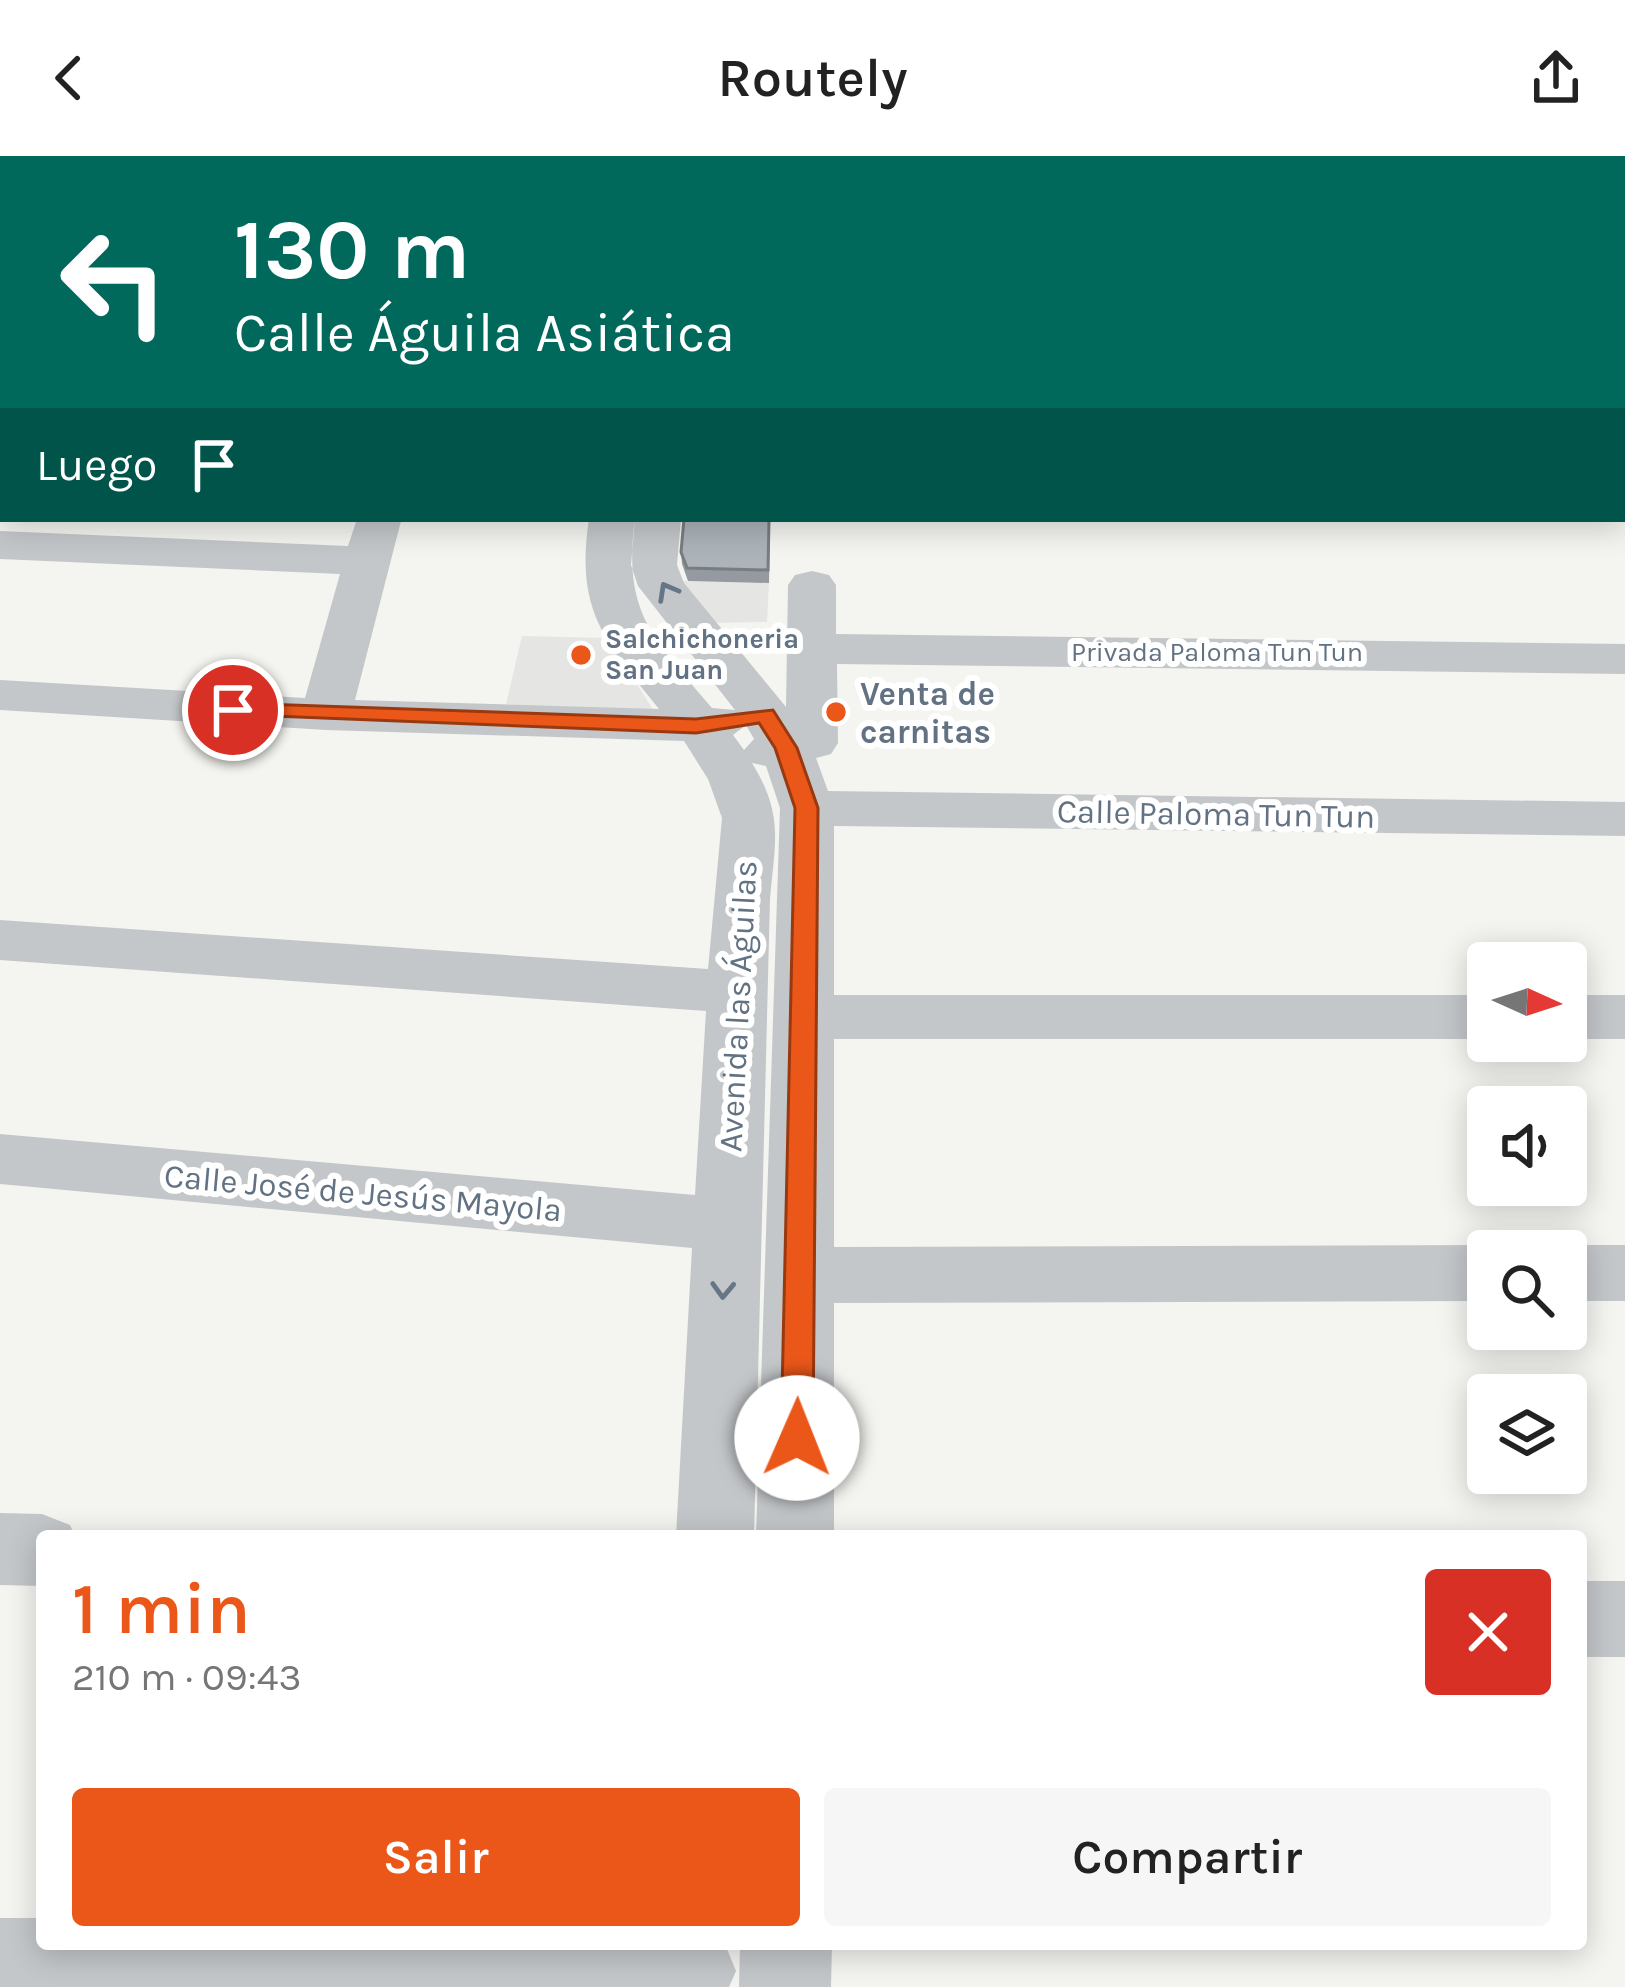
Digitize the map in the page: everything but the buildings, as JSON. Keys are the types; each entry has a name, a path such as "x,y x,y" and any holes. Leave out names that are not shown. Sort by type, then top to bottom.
{"street":[{"name":"Avenida las Águilas","path":"612,522 608,590 659,680 756,751"},
{"name":"Avenida las Águilas","path":"658,522 655,565 662,586 756,751 803,1017 795,1530"},
{"path":"0,545 373,540 326,715"},
{"path":"756,751 812,743 812,585"},
{"name":"Privada Paloma Tun Tun","path":"810,654 844,649 1625,659"},
{"name":"Calle Paloma Tun Tun","path":"0,695 326,715 1625,819"},
{"name":"Avenida las Águilas","path":"715,1530 737,992 756,751"},
{"path":"0,940 737,992"},
{"path":"803,1017 1467,1017"},
{"path":"1587,1017 1625,1017"},
{"name":"Calle José de Jesús Mayola","path":"0,1159 725,1224"},
{"path":"800,1275 1467,1273"},
{"path":"1587,1273 1625,1273"},
{"path":"0,1549 36,1550"},
{"path":"1587,1619 1625,1619"},
{"path":"785,1987 786,1950"},
{"path":"0,1964 690,1967"}],"shaded area":[{"path":"680,581 769,583 767,622 711,623"},
{"path":"522,636 608,638 657,716 506,704"}],"place":[{"name":"Salchichoneria San Juan","path":"581,655"},
{"name":"Venta de carnitas","path":"836,712"}],"route":[{"path":"233,710 696,726 766,715 786,748 807,808 797,1438"}]}
